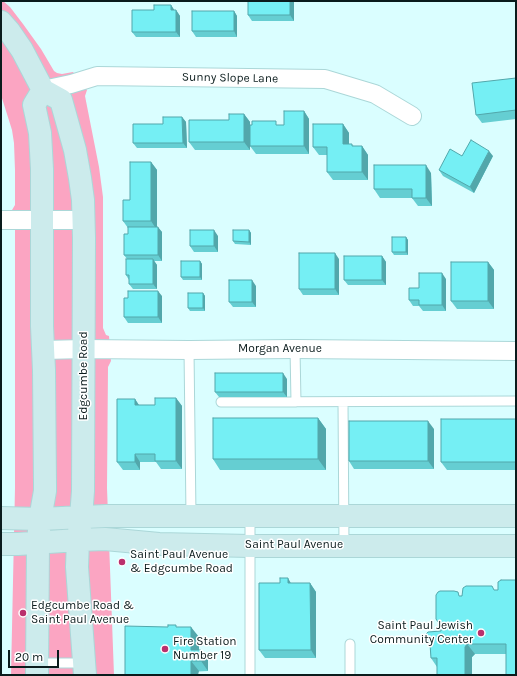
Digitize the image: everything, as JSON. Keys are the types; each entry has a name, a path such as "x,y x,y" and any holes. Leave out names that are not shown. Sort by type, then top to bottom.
{"street":[{"path":"1,22 22,50 42,90 34,104 40,133 42,169 42,326 44,350 45,491 40,519 38,543 37,669"},
{"name":"Sunny Slope Lane","path":"42,90 71,84 98,76 325,79 375,94 412,116"},
{"name":"Edgcumbe Road","path":"42,90 61,100 75,150 83,200 83,491 77,567 84,669"},
{"path":"1,220 83,220"},
{"name":"Morgan Avenue","path":"44,350 295,349 516,351"},
{"path":"1,518 40,519 191,516 516,516"},
{"name":"Saint Paul Avenue","path":"1,544 106,539 159,544 250,546 516,546"}],"lane":[{"path":"295,349 296,402"},
{"path":"189,350 191,516"},
{"path":"221,402 516,401"},
{"path":"343,402 344,546"},
{"path":"250,516 250,675"},
{"path":"350,644 350,675"},
{"path":"37,669 84,669"}],"shaded area":[{"path":"1,1 10,7 23,24 41,49 54,71 62,74 73,72 87,90 85,96 99,167 103,197 103,328 106,335 109,336 111,361 108,367 107,488 114,675 11,675 15,488 15,229 12,210 15,205 15,170 12,130 1,95"}],"building":[{"path":"248,1 290,1 290,15 248,15"},
{"path":"154,5 171,5 171,10 176,10 176,32 132,32 132,10 154,10"},
{"path":"192,11 234,11 234,31 192,31"},
{"path":"516,78 516,110 476,115 472,83"},
{"path":"284,111 304,111 304,146 250,146 250,125 252,125 252,121 276,121 276,125 284,125"},
{"path":"229,114 244,114 244,142 189,142 189,120 229,120"},
{"path":"163,117 182,117 183,143 133,143 133,124 163,124"},
{"path":"313,124 343,124 343,144 362,146 362,172 327,172 327,147 313,147"},
{"path":"471,140 489,151 470,187 439,170 450,149 462,156"},
{"path":"130,162 151,162 151,221 123,221 123,200 130,200"},
{"path":"374,165 426,165 426,198 412,198 412,189 374,189"},
{"path":"128,227 158,227 158,255 124,255 124,234 128,234"},
{"path":"190,230 214,230 214,246 190,246"},
{"path":"233,230 249,230 249,242 233,241"},
{"path":"392,237 406,237 406,252 392,252"},
{"path":"299,253 335,253 335,289 299,289"},
{"path":"344,256 382,256 382,280 344,280"},
{"path":"126,259 153,259 153,284 129,284 129,275 126,275"},
{"path":"181,261 200,261 200,277 181,277"},
{"path":"451,262 488,262 488,301 451,301"},
{"path":"419,273 442,273 442,305 419,305 419,300 409,300 409,288 419,288"},
{"path":"229,280 252,280 252,302 229,302"},
{"path":"128,291 158,291 158,317 124,317 124,298 128,298"},
{"path":"188,293 203,293 203,308 188,308"},
{"path":"215,373 283,373 283,392 215,392"},
{"path":"155,398 176,398 176,461 155,461 155,454 135,454 135,462 117,462 117,399 135,399 135,405 155,405"},
{"path":"213,418 318,418 318,459 213,459"},
{"path":"441,419 516,419 516,462 441,462"},
{"path":"349,421 428,421 428,461 349,461"},
{"path":"280,578 288,578 288,583 310,583 311,650 259,650 259,583 280,583"},
{"name":"Saint Paul Jewish Community Center","path":"501,580 516,580 516,675 506,675 506,644 467,644 465,647 465,675 437,675 437,658 431,658 430,644 425,640 425,635 428,632 441,631 441,623 436,619 436,595 438,592 454,591 458,592 459,596 462,596 463,588 466,586 492,586 494,590 498,590 498,582"},
{"name":"Fire Station Number 19","path":"168,625 176,625 176,627 191,627 191,650 201,650 201,661 191,661 191,675 125,675 125,626 168,627"}],"place":[{"name":"Saint Paul Avenue & Edgcumbe Road","path":"122,562"},
{"name":"Edgcumbe Road & Saint Paul Avenue","path":"23,613"},
{"name":"Saint Paul Jewish Community Center","path":"481,633"},
{"name":"Fire Station Number 19","path":"165,649"}]}
